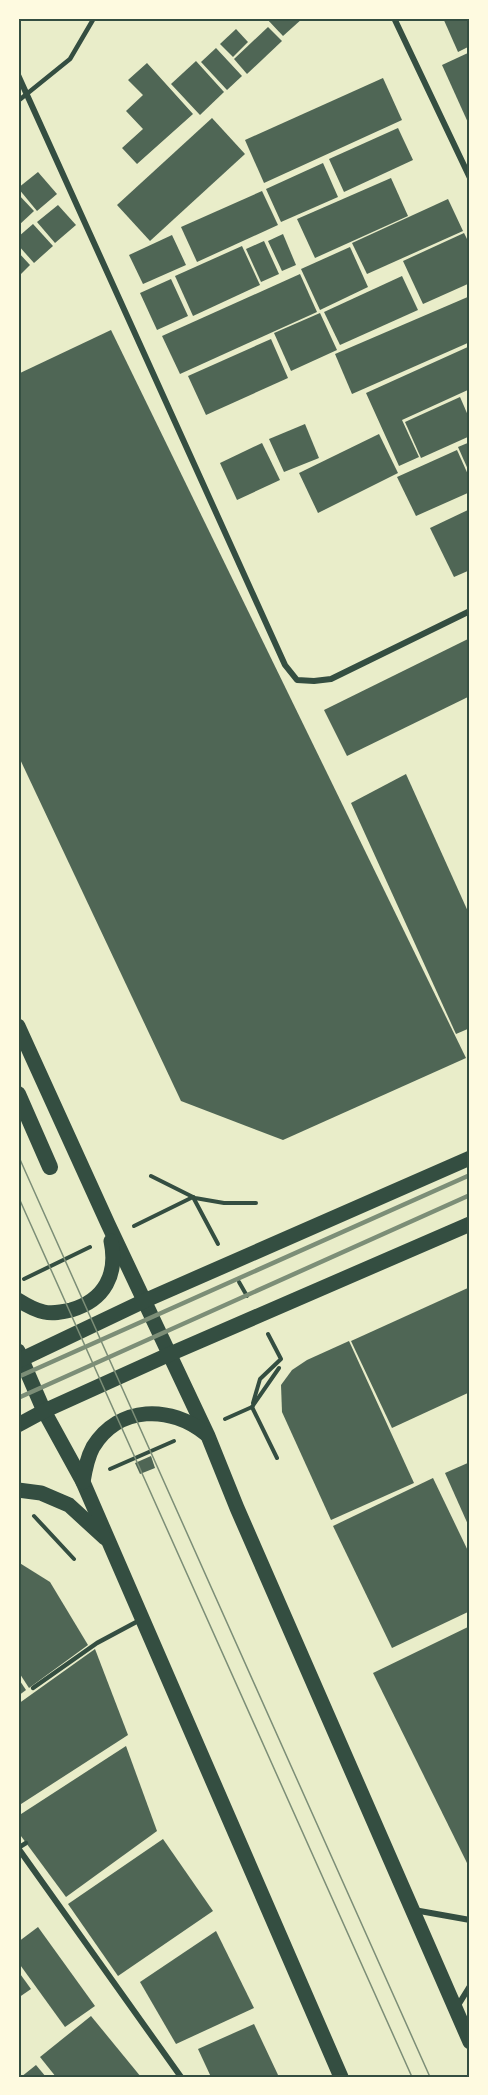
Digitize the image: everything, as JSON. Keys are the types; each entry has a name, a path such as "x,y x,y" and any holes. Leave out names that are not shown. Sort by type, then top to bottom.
{"highway":[{"path":"18,1094 50,1167"}],"main road":[{"path":"18,1026 208,1436 237,1508 470,2042"},
{"path":"341,2077 83,1482 44,1411 20,1357 470,1158"},
{"path":"18,1300 44,1312 59,1313 82,1306 101,1293 111,1275 114,1260 108,1224"},
{"path":"18,1425 170,1354 470,1224"},
{"path":"83,1482 86,1464 94,1446 106,1432 122,1421 139,1415 158,1413 177,1416 194,1424 208,1436"},
{"path":"18,1490 41,1493 69,1505 108,1541"}],"street":[{"path":"394,18 470,178"},
{"path":"18,75 285,664 297,680 331,679 470,611"},
{"path":"18,1848 181,2077"},
{"path":"411,1909 470,1920"},
{"path":"455,2010 470,1986"}],"lane":[{"path":"18,100 70,59 94,18"},
{"path":"33,1688 97,1644 143,1619"},
{"path":"18,1848 26,1843"}],"path":[{"path":"151,1176 193,1197 224,1203 256,1203"},
{"path":"219,1421 252,1407 279,1368"},
{"path":"252,1407 277,1458"},
{"path":"100,1473 176,1440"},
{"path":"26,1508 74,1559"}],"building":[{"path":"266,18 303,18 283,36"},
{"path":"443,18 470,18 470,46 458,52"},
{"path":"268,27 282,41 247,74 234,59"},
{"path":"236,29 248,42 233,57 220,44"},
{"path":"216,48 242,76 227,90 201,62"},
{"path":"470,52 470,127 442,65"},
{"path":"196,61 224,92 200,115 171,84"},
{"path":"147,63 193,114 137,164 122,148 143,129 126,111 143,95 128,80"},
{"path":"383,78 402,120 264,183 245,140"},
{"path":"212,118 245,154 150,241 117,205"},
{"path":"398,128 413,160 344,192 329,159"},
{"path":"323,163 338,197 281,222 266,189"},
{"path":"38,172 57,194 37,211 18,188"},
{"path":"391,178 408,216 315,258 297,219"},
{"path":"262,191 278,225 197,262 181,227"},
{"path":"18,194 34,211 18,226"},
{"path":"448,199 463,231 367,274 352,243"},
{"path":"58,205 76,225 55,243 37,222"},
{"path":"33,224 53,246 34,263 18,245 18,237"},
{"path":"464,233 470,245 470,283 423,304 403,261"},
{"path":"283,234 296,265 282,271 268,241"},
{"path":"172,235 186,265 143,284 129,255"},
{"path":"264,241 279,274 261,282 246,249"},
{"path":"242,246 260,285 193,316 175,276"},
{"path":"350,247 368,287 320,310 301,269"},
{"path":"18,252 30,265 18,277"},
{"path":"300,274 317,312 180,374 162,336"},
{"path":"402,276 418,310 340,345 324,312"},
{"path":"171,279 188,316 157,330 140,293"},
{"path":"470,296 470,342 352,394 335,354"},
{"path":"320,313 337,350 291,371 274,333"},
{"path":"111,330 466,1058 283,1140 181,1101 18,755 18,374"},
{"path":"271,339 288,378 206,415 188,376"},
{"path":"470,346 470,389 402,420 419,457 399,466 366,393"},
{"path":"460,397 470,420 470,436 421,458 405,422"},
{"path":"305,424 319,458 284,472 269,439"},
{"path":"379,434 398,473 318,513 299,473"},
{"path":"470,442 470,474 458,447"},
{"path":"262,443 280,480 237,500 220,463"},
{"path":"457,450 470,479 470,492 416,516 397,477"},
{"path":"470,509 470,570 454,577 430,528"},
{"path":"470,638 470,696 347,756 324,710"},
{"path":"406,774 470,916 470,1028 456,1034 351,803"},
{"path":"470,1287 470,1392 392,1428 351,1341"},
{"path":"349,1341 414,1483 331,1520 282,1412 281,1385 292,1370 307,1360"},
{"path":"151,1456 155,1468 140,1474 135,1463"},
{"path":"470,1462 470,1529 445,1473"},
{"path":"433,1478 470,1555 470,1611 392,1648 333,1526"},
{"path":"18,1562 50,1582 88,1645 29,1688 18,1671"},
{"path":"470,1626 470,1869 373,1673"},
{"path":"95,1649 128,1735 18,1806 18,1704"},
{"path":"18,1678 26,1690 18,1696"},
{"path":"126,1746 157,1831 66,1897 18,1832 18,1816"},
{"path":"163,1839 213,1911 118,1976 68,1904"},
{"path":"38,1927 95,2006 65,2027 18,1962 18,1942"},
{"path":"216,1931 254,2008 176,2044 140,1982"},
{"path":"18,1971 31,1989 18,1998"},
{"path":"91,2016 141,2077 56,2077 40,2057"},
{"path":"254,2024 279,2077 211,2077 198,2049"},
{"path":"36,2065 46,2077 21,2077"}],"tram line":[{"path":"18,1155 430,2077"},
{"path":"18,1196 412,2077"}],"railway":[{"path":"18,1377 470,1175"},
{"path":"18,1398 470,1195"}]}
